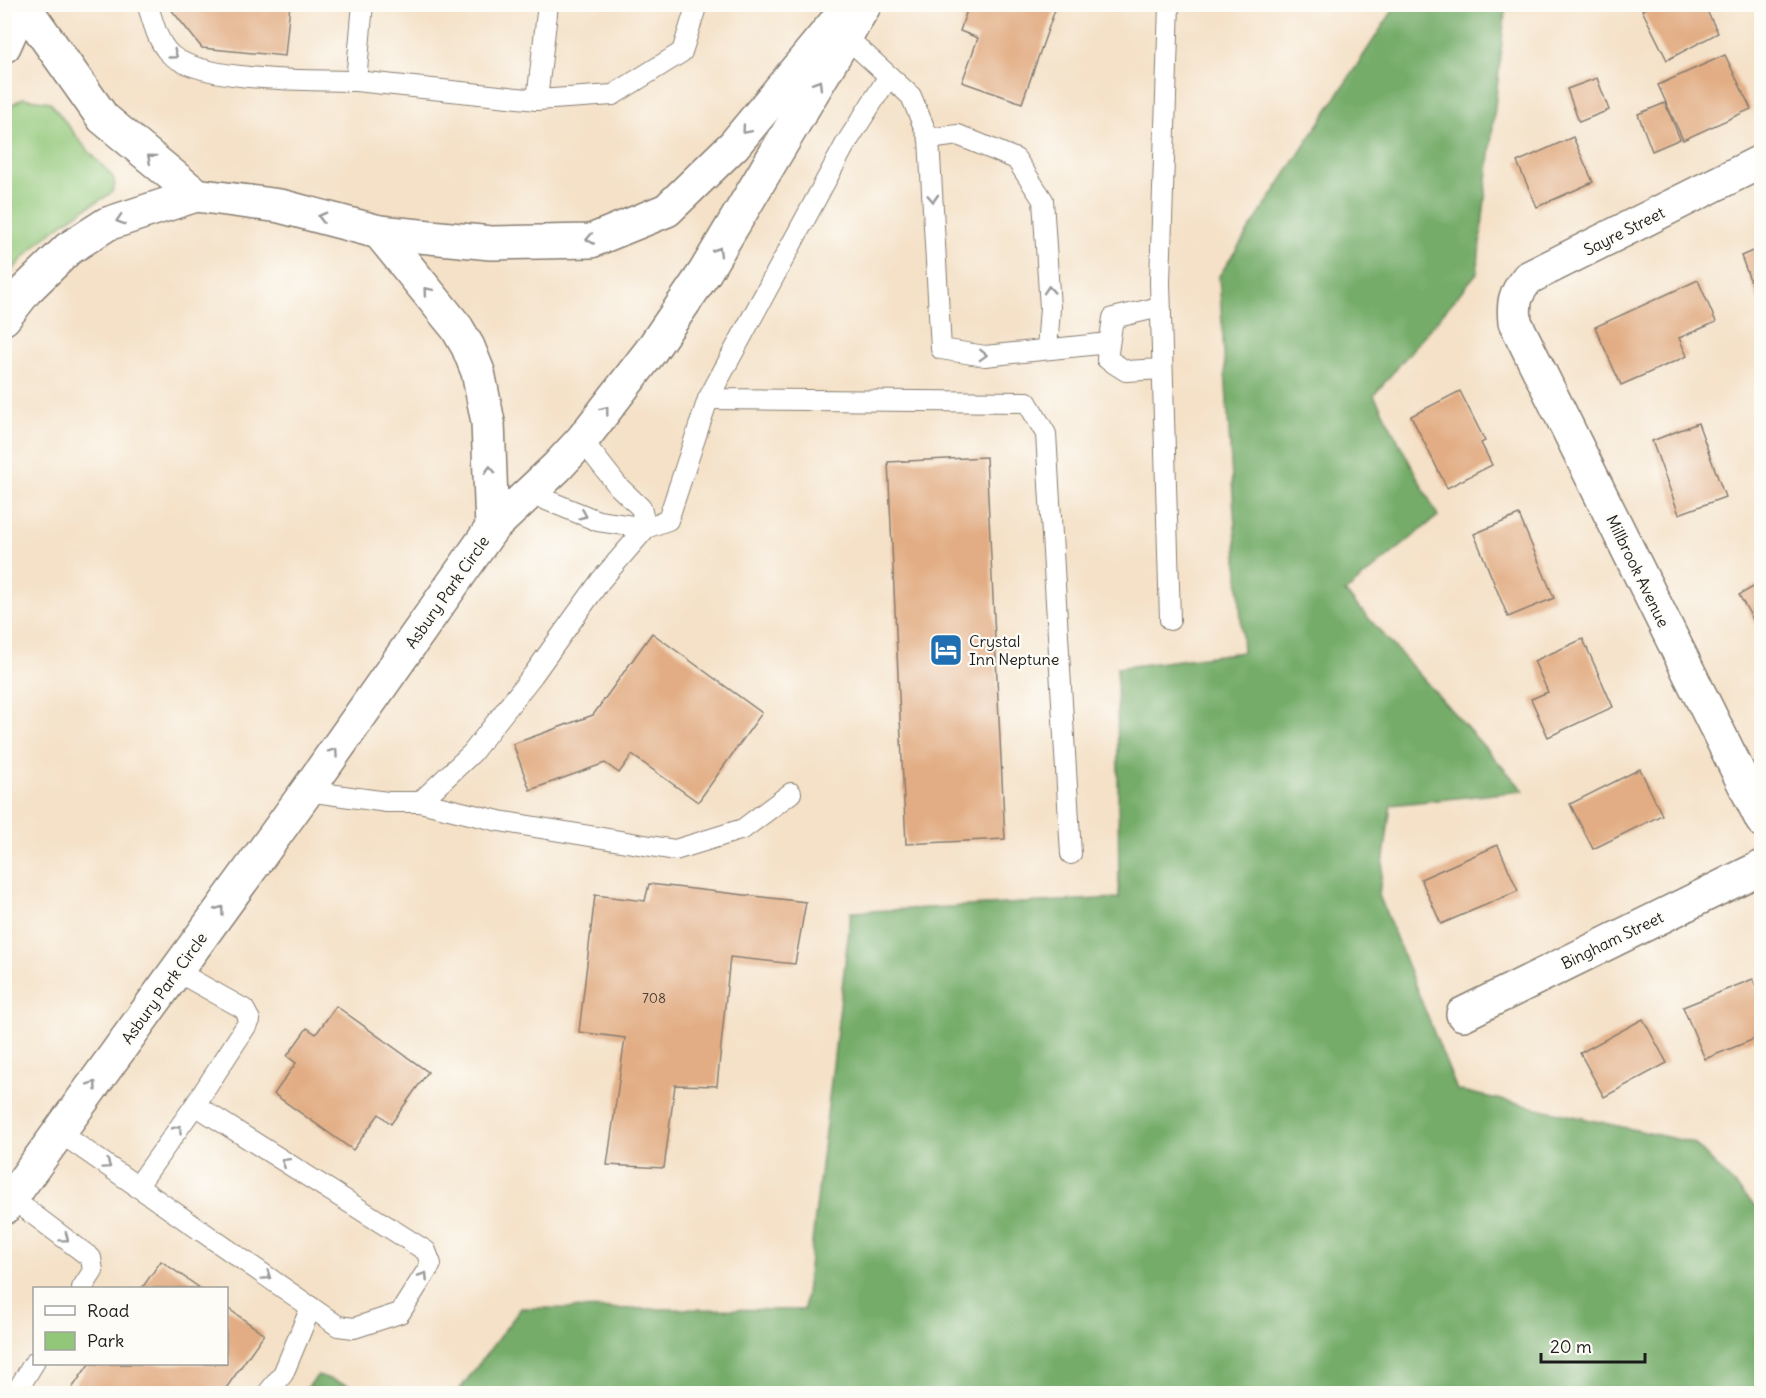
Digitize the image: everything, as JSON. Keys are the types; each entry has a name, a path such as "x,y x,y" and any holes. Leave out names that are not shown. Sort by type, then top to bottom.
{"main road":[{"path":"4,318 26,290 68,249 107,224 196,195 280,206 378,232 491,243 591,241 668,210 734,145 851,4"},
{"path":"492,528 582,440 650,352 705,272 865,4"},
{"path":"4,46 23,5 103,118 196,195"},
{"name":"Sayre Street","path":"1515,322 1513,305 1519,290 1528,278 1761,161"},
{"name":"Asbury Park Circle","path":"9,1213 59,1132 307,790 492,528 489,422 478,372 457,328 378,232"},
{"name":"Millbrook Avenue","path":"1515,322 1761,820"},
{"name":"Bingham Street","path":"1463,1014 1761,867"}],"lane":[{"path":"147,4 158,36 169,53 195,68 239,76 356,81 537,100 613,95 682,52 697,4"},
{"path":"356,81 363,4"},
{"path":"537,100 548,4"},
{"path":"1170,4 1160,307 1170,620"},
{"path":"846,37 911,96 930,139 940,349 985,356 1109,343"},
{"path":"530,493 598,521 646,528 668,520 708,399 845,145 889,76"},
{"path":"930,139 958,135 1016,159 1043,200 1050,309 1047,349"},
{"path":"1160,307 1113,318 1107,359 1126,371 1162,369"},
{"path":"708,399 1027,402 1046,434 1071,854"},
{"path":"582,440 618,486 641,508 646,528"},
{"path":"420,802 471,753 533,675 601,580 646,528"},
{"path":"307,790 387,802 420,802 499,821 675,849 743,829 791,793"},
{"path":"137,1187 195,1106 250,1020 244,1009 176,970"},
{"path":"59,1132 338,1326 354,1328 400,1313 431,1264 426,1251 195,1106"},
{"path":"9,1213 91,1257 93,1271 83,1287"},
{"path":"267,1394 283,1374 311,1307"},
{"path":"15,1394 33,1365"}],"green space":[{"path":"1397,4 1506,5 1477,273 1374,395 1438,516 1345,592 1524,791 1391,805 1379,895 1457,1090 1694,1143 1761,1212 1761,1393 457,1393 521,1308 804,1310 851,912 1119,898 1117,668 1243,652 1219,276"},
{"path":"23,98 50,102 84,146 113,177 115,185 112,192 63,223 38,243 5,280 4,154 11,105"},
{"path":"318,1375 371,1393 303,1393"}],"building":[{"path":"170,4 290,4 285,56 202,48 170,8"},
{"path":"969,4 1057,4 1022,103 962,82 978,38 960,31"},
{"path":"1653,4 1704,5 1718,33 1667,60 1642,10"},
{"path":"1725,55 1751,109 1683,140 1658,85"},
{"path":"1597,78 1609,110 1579,122 1567,89"},
{"path":"1665,103 1680,139 1652,151 1638,114"},
{"path":"1573,137 1593,182 1537,207 1517,162"},
{"path":"1762,247 1762,300 1758,301 1741,256"},
{"path":"1698,280 1716,322 1679,338 1687,356 1621,385 1595,327"},
{"path":"1460,391 1485,441 1481,443 1492,465 1447,488 1411,416"},
{"path":"1698,423 1725,497 1679,514 1652,441"},
{"name":"Crystal Inn Neptune","path":"986,457 1005,839 906,844 888,462"},
{"path":"1519,515 1554,598 1508,617 1474,534"},
{"path":"1762,582 1762,635 1739,595"},
{"path":"652,633 762,713 698,802 632,755 619,773 605,763 530,790 513,744 593,715"},
{"path":"1583,639 1613,707 1548,737 1531,699 1548,692 1534,661"},
{"path":"1640,769 1662,815 1593,849 1570,804"},
{"path":"1498,845 1518,891 1441,924 1421,879"},
{"path":"649,884 806,902 795,964 730,957 717,1086 675,1085 664,1168 607,1165 625,1038 579,1032 595,895 645,901"},
{"path":"1753,979 1762,1001 1762,1036 1705,1059 1683,1007"},
{"path":"336,1006 428,1072 391,1124 379,1114 353,1150 274,1094 296,1063 287,1056 307,1028 316,1034"},
{"path":"1643,1019 1667,1063 1604,1097 1580,1053"},
{"path":"1762,1121 1762,1137 1761,1137 1756,1123"},
{"path":"161,1261 199,1287 143,1287"},
{"path":"228,1308 264,1334 222,1394 68,1394 88,1365 228,1365"}],"place":[{"name":"Crystal Inn Neptune","path":"946,650"}]}
